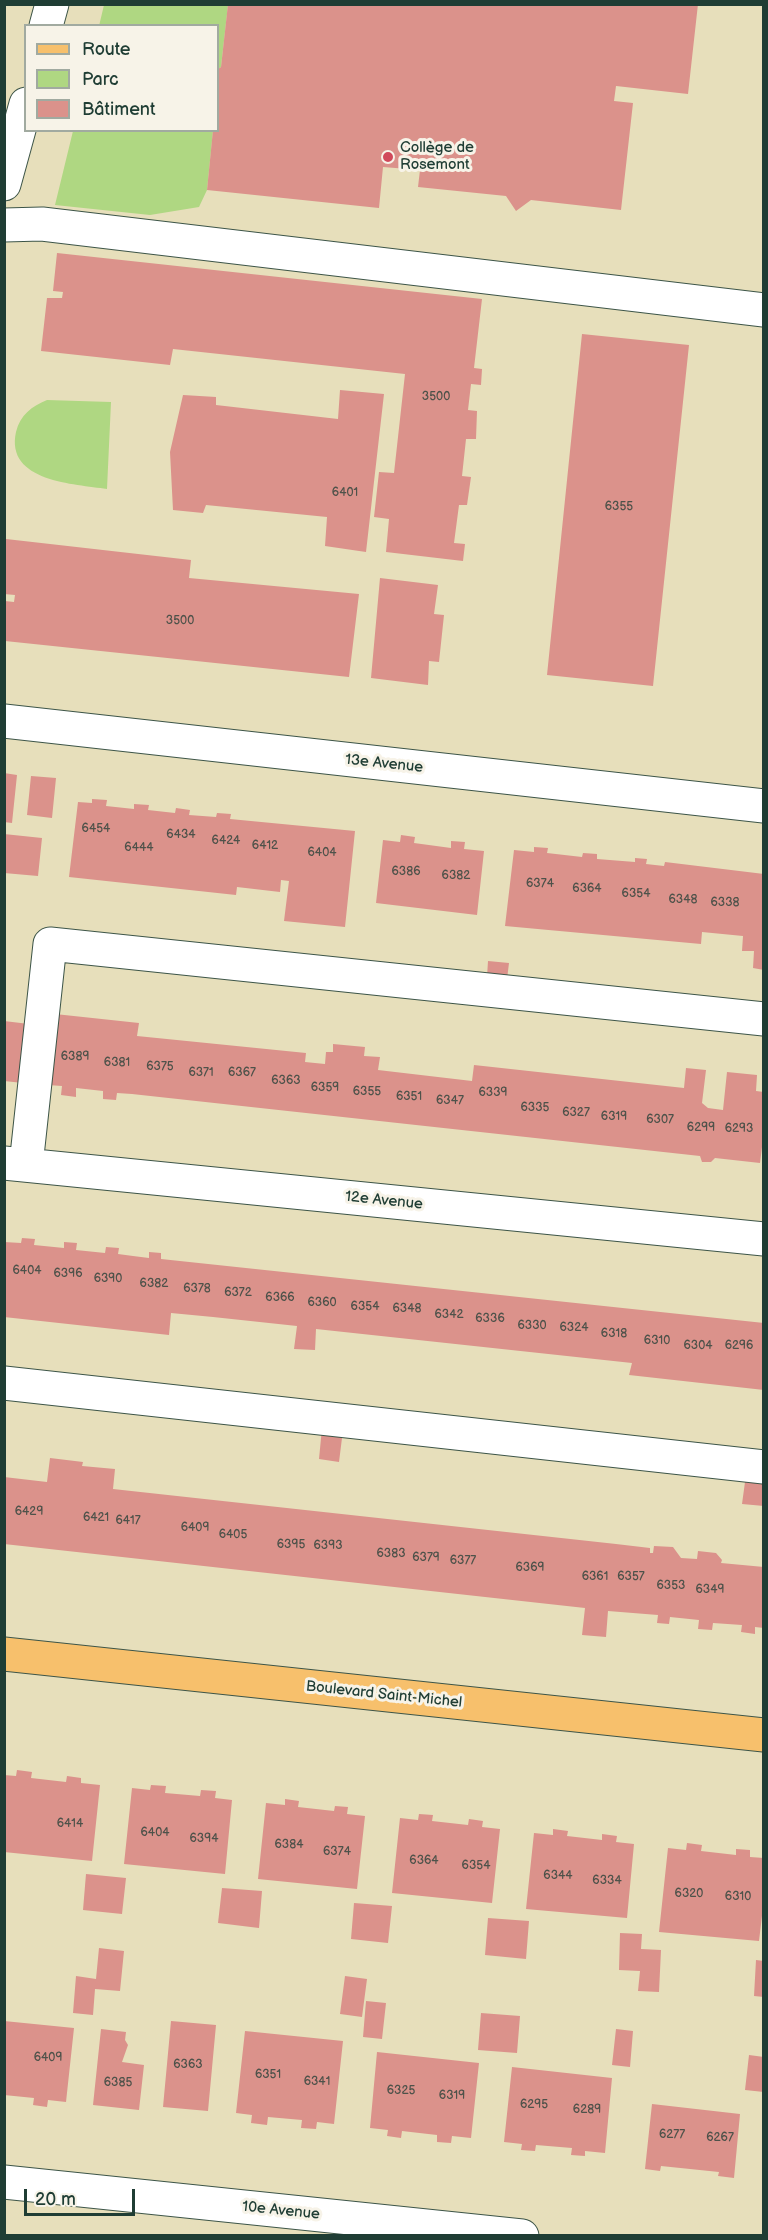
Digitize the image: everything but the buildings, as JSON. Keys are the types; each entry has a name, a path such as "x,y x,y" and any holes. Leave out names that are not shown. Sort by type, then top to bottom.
{"main road":[{"name":"Boulevard Saint-Michel","path":"4,1654 764,1735"}],"street":[{"path":"47,24 52,4"},
{"path":"4,184 24,111"},
{"path":"4,225 42,224 764,310"},
{"name":"13e Avenue","path":"4,721 764,806"},
{"path":"15,1164 50,945 764,1019"},
{"name":"12e Avenue","path":"15,1164 764,1239"},
{"path":"4,1383 764,1467"},
{"name":"10e Avenue","path":"4,2182 522,2235"}],"green space":[{"path":"104,5 228,5 219,68 219,24 99,24"},
{"path":"73,132 213,132 207,190 199,207 150,215 55,205"},
{"path":"47,400 111,402 107,489 61,482 45,477 32,471 21,461 15,449 16,432 20,421 36,405"}],"place":[{"name":"Collège de Rosemont","path":"388,157"}]}
